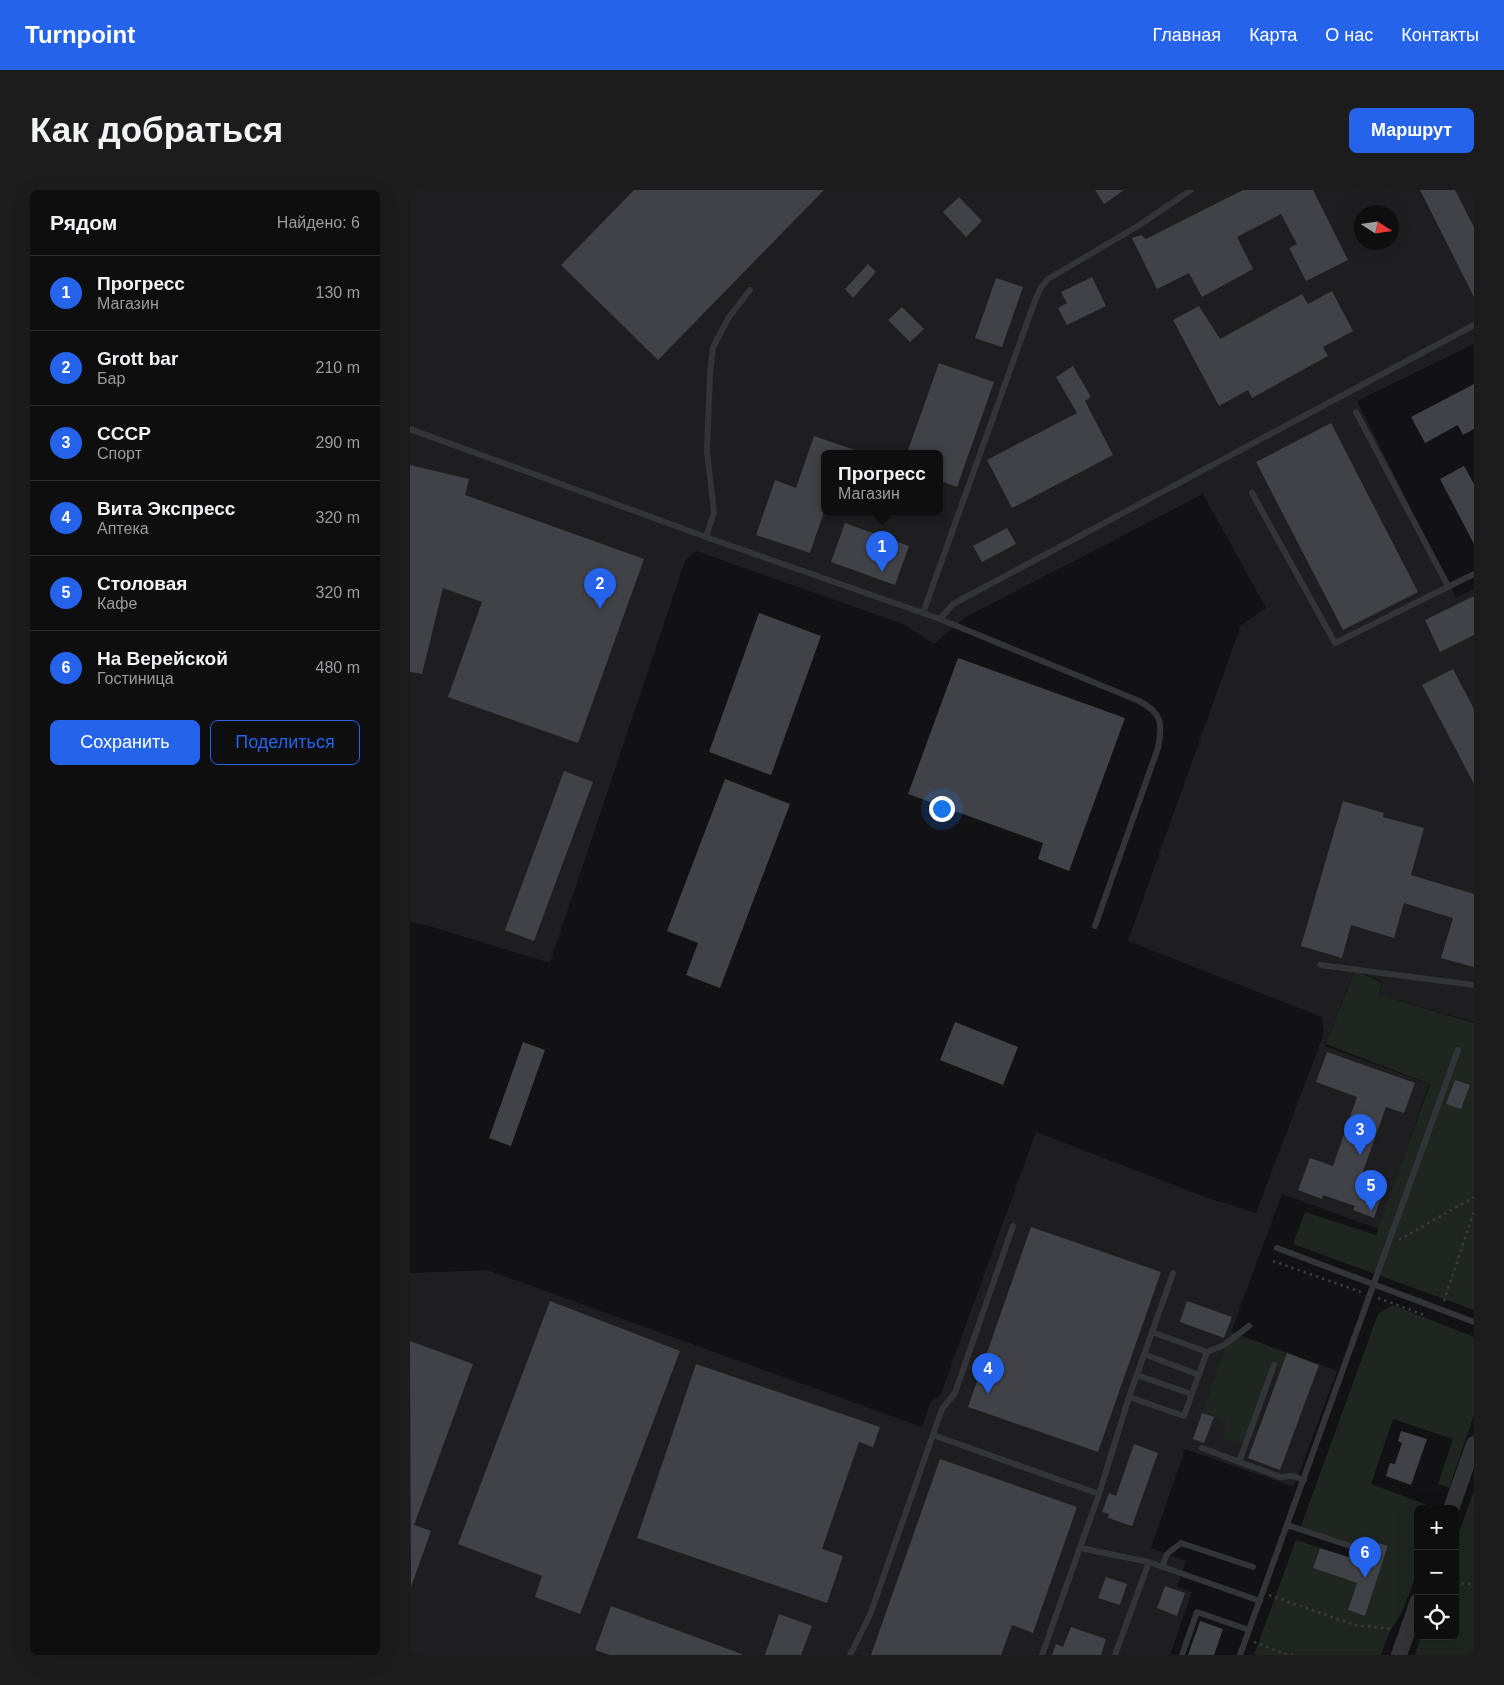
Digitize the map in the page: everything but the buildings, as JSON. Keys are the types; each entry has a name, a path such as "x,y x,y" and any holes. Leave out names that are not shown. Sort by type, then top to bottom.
{"street":[{"path":"1452,1505 1474,1444"},
{"path":"1398,1655 1414,1612"}],"lane":[{"path":"923,613 1033,306 1043,283 1138,226 1191,190"},
{"path":"706,537 714,512 707,451 713,347 729,317 750,290"},
{"path":"940,619 953,604 1474,325"},
{"path":"1356,412 1448,586"},
{"path":"410,429 706,537 940,619 1152,708 1159,719 1161,733 1158,748 1095,926"},
{"path":"1252,493 1335,643 1474,574"},
{"path":"1320,965 1474,985"},
{"path":"1240,1655 1458,1050"},
{"path":"850,1655 870,1614 942,1409 955,1393 1013,1226"},
{"path":"1278,1248 1474,1322"},
{"path":"1042,1655 1099,1494 1128,1397 1173,1273"},
{"path":"1152,1332 1207,1352 1224,1345 1249,1326"},
{"path":"1128,1397 1184,1416 1207,1352"},
{"path":"1144,1354 1199,1374"},
{"path":"1239,1462 1274,1365"},
{"path":"1137,1375 1191,1394"},
{"path":"933,1435 1099,1494"},
{"path":"1202,1448 1280,1476 1293,1476 1304,1480"},
{"path":"1287,1525 1362,1550"},
{"path":"1162,1567 1167,1554 1181,1542 1254,1567"},
{"path":"1080,1548 1149,1562 1260,1601"},
{"path":"1116,1655 1149,1562"},
{"path":"1182,1655 1197,1612 1249,1630"}],"path":[{"path":"1389,1245 1474,1197"},
{"path":"1441,1310 1474,1211"},
{"path":"1459,1583 1474,1584"},
{"path":"1263,1592 1355,1625 1393,1629"},
{"path":"1246,1639 1286,1654 1294,1655"}],"shaded area":[{"path":"410,190 1474,190 1474,344 1357,401 1456,598 1474,589 1474,1022 1378,995 1383,982 1355,969 1325,1046 1429,1084 1379,1229 1282,1194 1231,1332 1337,1371 1294,1487 1185,1449 1151,1548 1186,1561 1177,1586 1192,1592 1170,1655 410,1655 410,1273 487,1270 922,1427 931,1401 940,1396 1036,1132 1205,1197 1256,1213 1324,1033 1322,1017 1128,941 1241,625 1266,608 1203,494 964,618 934,644 903,624 696,551 685,561 550,963 426,925 410,922"},
{"path":"1355,970 1382,983 1378,995 1474,1023 1474,1310 1293,1244 1305,1212 1376,1235 1430,1084 1326,1044"},
{"path":"1393,1305 1474,1337 1474,1415 1449,1488 1438,1484 1453,1439 1393,1419 1371,1484 1427,1505 1414,1505 1414,1581 1402,1612 1389,1633 1381,1655 1254,1655 1296,1540 1320,1548 1313,1568 1347,1580 1358,1580 1348,1610 1365,1616 1388,1547 1364,1539 1362,1550 1300,1529 1378,1314"},
{"path":"1231,1332 1287,1353 1282,1367 1274,1365 1246,1443 1223,1440 1226,1421 1202,1413"},
{"path":"1474,1491 1474,1655 1415,1655 1420,1640 1459,1640 1459,1532"}],"place":[{"name":"Прогресс","path":"882,572"},
{"name":"Grott bar","path":"600,609"},
{"name":"СССР","path":"1360,1155"},
{"name":"Столовая","path":"1371,1211"},
{"name":"Вита Экспресс","path":"988,1394"},
{"name":"На Верейской","path":"1365,1578"}]}
